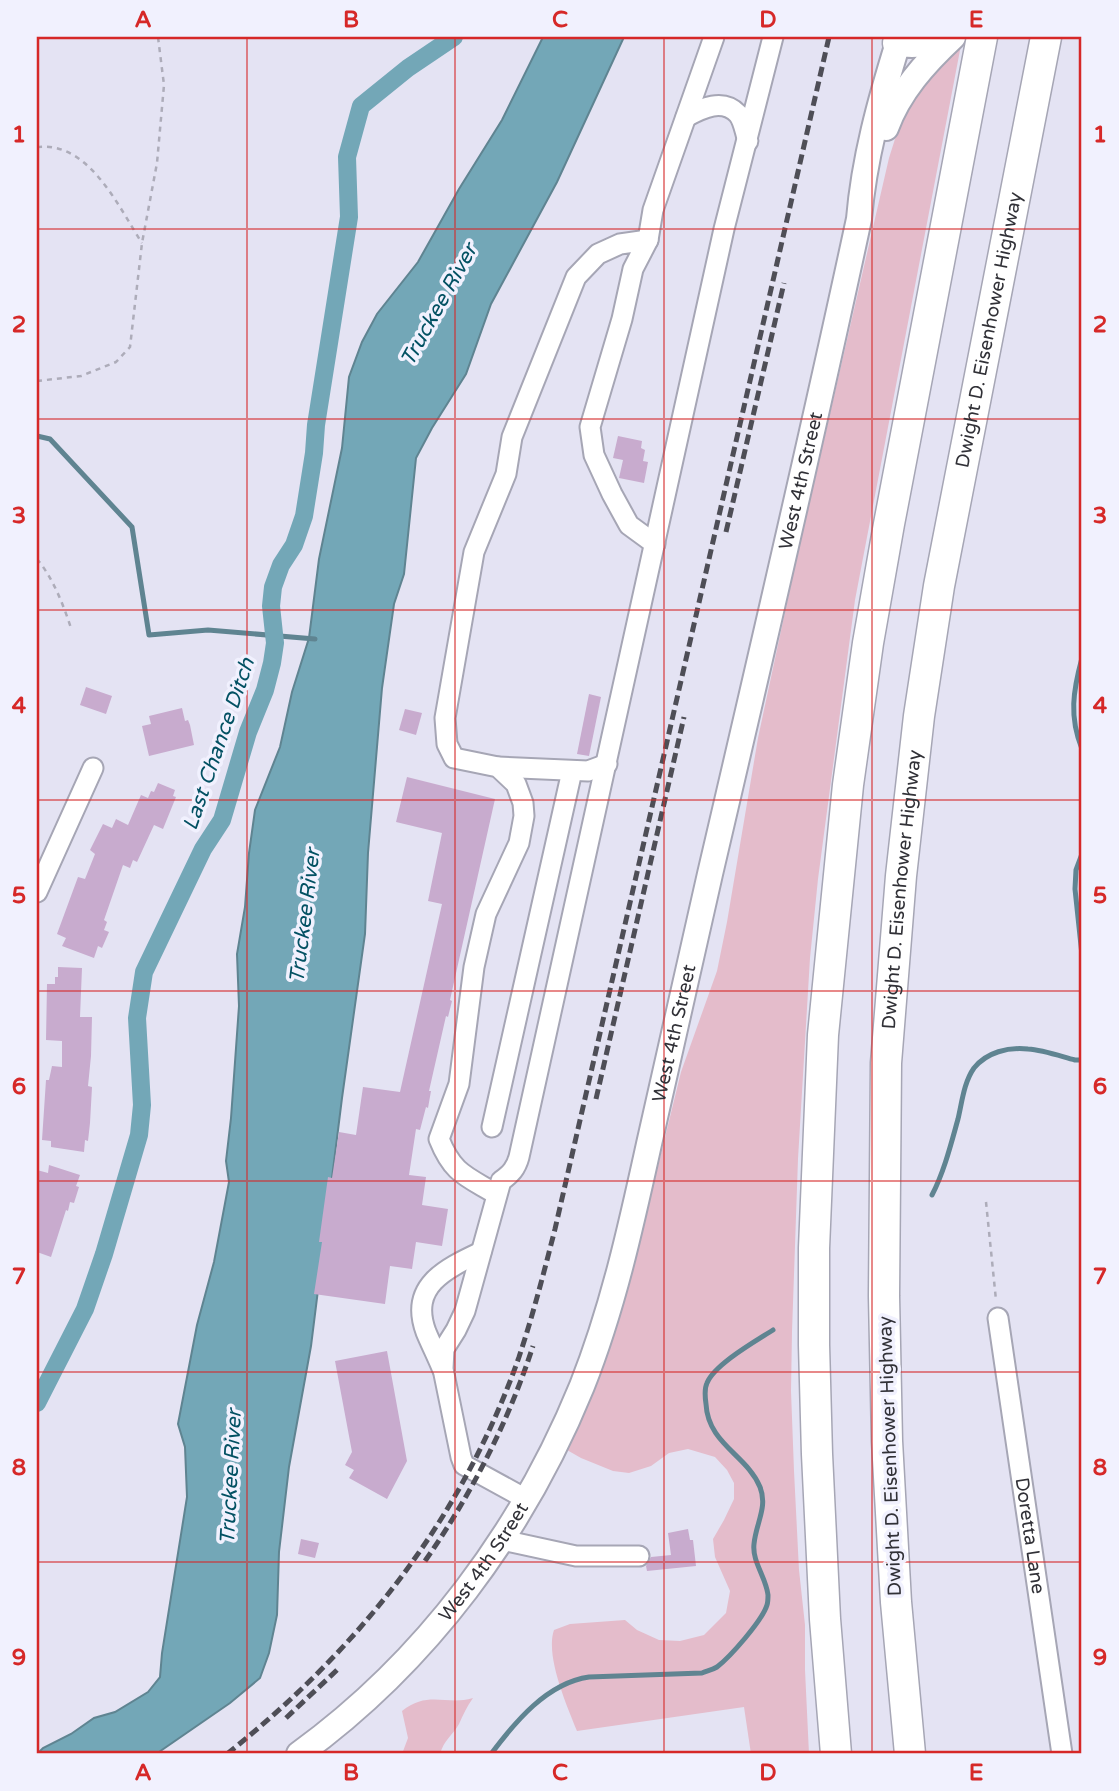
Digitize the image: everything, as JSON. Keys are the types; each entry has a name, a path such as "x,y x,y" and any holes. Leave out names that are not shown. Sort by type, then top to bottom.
{"highway":[{"path":"836,1754 825,1619 814,1345 814,1248 824,1022 848,785 868,643 982,37"},
{"name":"Dwight D. Eisenhower Highway","path":"910,1754 897,1615 887,1441 884,1296 886,1063 901,876 919,716 939,586 1046,37"}],"main road":[{"name":"West 4th Street","path":"859,219 862,184 874,127 899,40 909,46 926,44 944,37"},
{"name":"West 4th Street","path":"299,1754 357,1708 407,1659 470,1586 526,1499 564,1427 583,1383 624,1257 859,219 880,146 899,99 953,37"}],"street":[{"path":"655,544 629,525 594,455 590,427 622,319 633,269 648,240 653,210 714,37"},
{"path":"443,1369 444,1349 465,1311 496,1194 501,1181 516,1167 519,1157 724,229 773,37"},
{"path":"686,117 704,108 719,105 729,108 738,114 748,141"},
{"path":"607,764 588,771 572,771 498,767 454,758 447,744 445,718 474,552 506,474 512,437 576,277 598,254 620,244 648,240"},
{"path":"496,1194 460,1173 448,1160 439,1139 459,1084 474,967 486,915 519,843 524,816 523,803 516,784 498,767"},
{"path":"37,892 93,768"},
{"path":"492,1127 572,771"},
{"path":"481,1252 443,1272 425,1290 422,1306 425,1329 443,1369 464,1465 526,1499"},
{"name":"Doretta Lane","path":"998,1318 1062,1754"},
{"path":"502,1540 576,1556 639,1556"}],"path":[{"path":"37,381 81,376 117,362 130,347 142,243 157,163 164,85 159,37"},
{"path":"37,146 51,145 77,157 98,175 142,243"},
{"path":"37,559 62,602 71,628"},
{"path":"986,1202 998,1318"}],"shaded area":[{"path":"961,45 855,600 810,958 798,1159 791,1391 799,1570 805,1625 809,1754 751,1754 744,1707 577,1731 555,1667 552,1653 554,1630 570,1624 625,1620 637,1630 659,1640 680,1641 704,1635 726,1613 730,1591 715,1557 713,1539 734,1499 734,1483 715,1457 688,1449 669,1453 651,1466 629,1473 613,1471 567,1450 607,1356 636,1256 681,1072 717,971 758,738 889,158 901,120 924,82"},
{"path":"473,1698 440,1754 402,1754 408,1738 402,1711 420,1701"}],"water":[{"name":"Truckee River","path":"543,37 624,37 557,182 491,304 466,374 416,458 404,574 394,604 382,688 368,853 365,934 311,1346 289,1467 279,1552 277,1615 269,1653 260,1678 230,1703 156,1754 37,1754 94,1718 115,1712 148,1692 160,1677 187,1497 185,1447 178,1424 229,1182 226,1161 239,1006 237,954 245,907 255,810 280,747 292,692 309,638 319,559 342,448 349,377 362,342 377,314 418,262 502,120"}],"building":[{"path":"618,436 642,441 641,448 645,450 643,461 648,462 644,483 619,478 623,460 613,458"},
{"path":"86,687 112,696 106,714 80,705"},
{"path":"589,694 601,697 589,756 577,754"},
{"path":"182,708 185,721 188,720 190,725 194,745 149,756 142,726 151,724 149,716"},
{"path":"405,709 422,713 416,735 399,730"},
{"path":"407,777 495,799 450,1000 452,1001 429,1091 428,1108 426,1107 420,1130 416,1129 409,1175 426,1177 422,1205 448,1209 442,1246 416,1242 412,1269 390,1266 385,1304 314,1294 328,1177 332,1178 339,1132 356,1135 363,1087 400,1092 442,904 428,901 442,833 396,822"},
{"path":"158,783 175,790 173,796 176,797 163,829 154,825 137,862 133,860 130,868 123,865 104,920 107,922 104,930 109,932 102,948 98,946 94,958 62,946 66,938 57,934 78,877 85,879 95,854 90,850 103,824 112,828 116,819 128,825 141,795 148,798"},
{"path":"58,967 82,968 80,1017 92,1017 88,1086 92,1087 90,1123 84,1152 51,1147 51,1141 42,1140 46,1080 49,1080 52,1066 62,1067 62,1041 46,1040 47,984 55,984"},
{"path":"49,1165 80,1175 74,1203 70,1202 68,1211 66,1210 51,1257 37,1252 37,1170 48,1173"},
{"path":"387,1351 407,1461 387,1499 349,1478 354,1470 345,1465 352,1452 335,1361"},
{"path":"688,1529 690,1540 693,1540 696,1566 647,1571 646,1566 651,1557 671,1555 668,1533"},
{"path":"301,1539 319,1543 315,1558 298,1554"}],"waterway":[{"name":"Last Chance Ditch","path":"37,1403 85,1309 139,1135 142,1105 137,1018 144,972 203,849 222,820 272,663 275,643 271,606 273,587 281,565 294,545 304,516 349,217 347,157 361,106 408,68 454,37"},
{"path":"37,436 50,439 132,527 149,635 208,630 315,639"},
{"path":"1082,658 1074,704 1075,726 1082,749"},
{"path":"1082,854 1076,870 1075,889 1082,955"},
{"path":"932,1195 947,1158 968,1079 979,1063 998,1052 1020,1049 1082,1060"},
{"path":"491,1754 521,1717 559,1687 589,1677 702,1673 723,1662 759,1620 768,1597 754,1551 762,1494 754,1476 713,1429 708,1418 705,1390 718,1368 773,1330"}],"railway":[{"path":"227,1754 321,1670 402,1576 437,1526 468,1472 496,1416 519,1357 555,1229 829,37"},
{"path":"726,532 784,283"},
{"path":"596,1099 684,717"},
{"path":"425,1561 487,1458 512,1403 533,1346"},
{"path":"286,1718 337,1670"}]}
